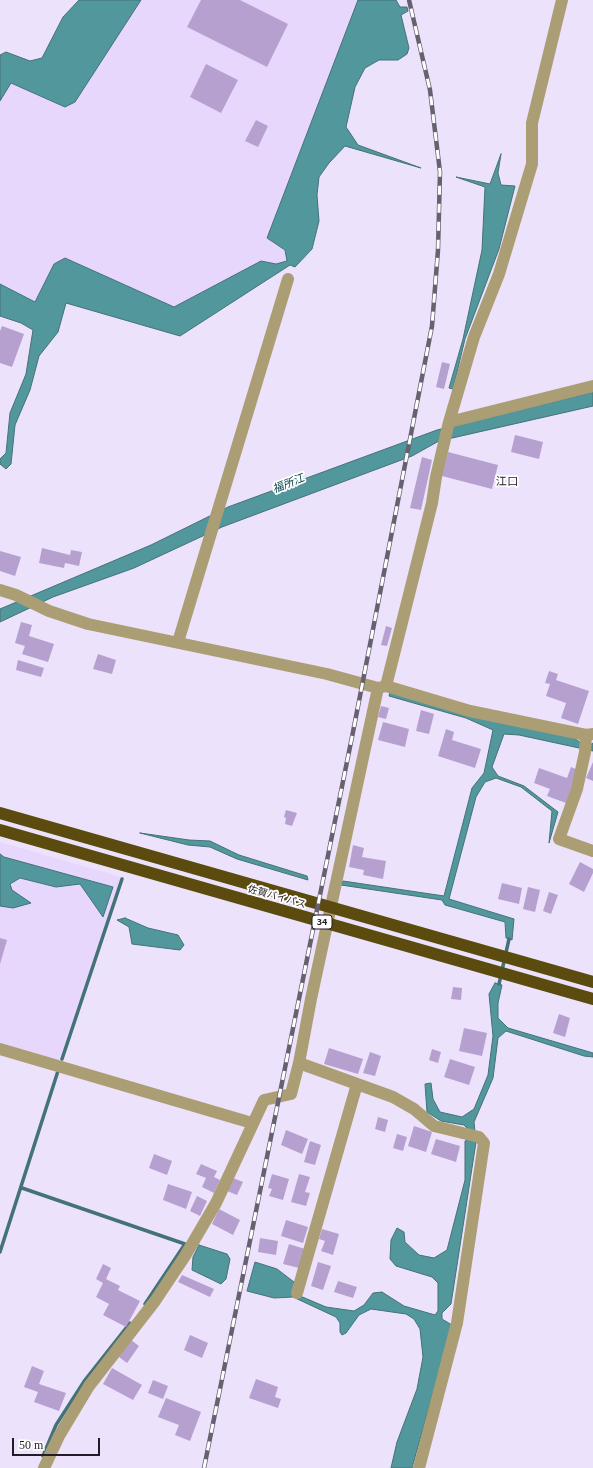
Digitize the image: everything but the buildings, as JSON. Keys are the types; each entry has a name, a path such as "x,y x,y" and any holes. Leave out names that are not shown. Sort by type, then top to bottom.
{"highway":[{"name":"佐賀バイパス","path":"0,813 593,982"},
{"name":"佐賀バイパス","path":"0,830 593,999"}],"street":[{"path":"44,1468 59,1436 89,1386 154,1301 185,1256 216,1203 264,1100 290,1094 299,1063 311,999 382,687 432,503 436,477 449,422 474,337 499,274 532,164 532,123 562,0"},
{"path":"178,642 288,279"},
{"path":"449,422 593,386"},
{"path":"0,590 16,595 49,611 88,624 327,674 470,711 589,736 577,789 559,838 593,851"},
{"path":"0,1049 252,1123"},
{"path":"299,1063 393,1097 414,1109 434,1126 479,1137 484,1143 458,1323 419,1468"},
{"path":"297,1293 357,1084"}],"shaded area":[{"path":"79,0 141,0 75,102 65,107 11,83 0,101 0,55 6,52 30,61 42,58 63,17"},
{"path":"141,0 358,0 267,238 285,250 287,261 276,264 261,261 174,307 65,258 54,264 35,302 0,284 0,101 11,83 65,107 75,102"},
{"path":"358,0 396,0 400,7 407,7 408,11 401,15 409,48 407,54 398,60 379,60 365,68 355,87 346,127 358,145 421,168 345,146 329,163 319,177 317,195 319,221 312,249 295,267 290,265 180,336 66,303 58,332 39,356 30,390 15,425 11,464 6,469 0,464 0,459 6,453 10,413 26,374 33,330 21,323 0,316 0,284 35,302 54,264 65,258 174,307 261,261 276,264 287,261 285,250 267,238"},
{"path":"501,154 498,173 501,185 515,186 499,249 465,339 453,389 449,388 463,339 482,250 485,187 456,177 490,184"},
{"path":"593,392 593,406 439,441 412,456 222,527 134,568 53,597 0,622 0,609 151,545 228,507 437,430"},
{"path":"390,692 569,735 583,744 590,745 593,743 593,751 519,735 504,734 492,767 498,776 524,786 558,812 549,843 552,811 521,787 496,778 485,782 476,797 449,899 514,919 512,940 506,938 505,922 445,905 442,900 341,885 343,881 444,896 472,788 484,773 493,730 466,718 389,696"},
{"path":"140,833 189,840 210,841 239,855 307,876 308,880 237,859 210,847 188,845"},
{"path":"0,842 121,877 59,1061 0,1043"},
{"path":"0,854 4,857 113,887 103,917 80,884 56,887 20,878 10,884 12,890 31,903 13,908 0,906"},
{"path":"125,918 148,928 178,935 184,945 180,950 132,944 129,927 117,920"},
{"path":"495,983 502,985 498,1003 498,1018 508,1028 593,1053 593,1057 584,1056 506,1031 498,1038 493,1078 474,1122 476,1142 451,1304 442,1313 442,1319 452,1325 412,1468 391,1468 397,1442 417,1389 423,1357 420,1329 414,1319 406,1314 371,1309 359,1315 346,1333 342,1335 340,1332 340,1323 336,1317 293,1297 274,1298 247,1291 255,1262 277,1269 294,1282 293,1293 326,1307 354,1311 364,1305 373,1293 382,1292 404,1306 435,1315 438,1311 438,1283 432,1277 396,1266 390,1259 391,1240 397,1228 404,1232 405,1242 419,1255 434,1258 447,1250 465,1180 465,1141 469,1139 470,1131 464,1125 441,1121 427,1112 425,1084 431,1083 433,1099 440,1112 462,1117 474,1109 488,1075 493,1036 489,994"},
{"path":"199,1245 227,1254 230,1259 226,1279 221,1284 192,1270 193,1257"}],"waterway":[{"path":"62,1059 122,879"},
{"path":"499,984 509,939"},
{"path":"0,1252 58,1071"},
{"path":"22,1188 185,1244 145,1304"},
{"path":"43,1456 56,1425 85,1380 130,1323"}],"railway":[{"path":"204,1468 353,732 432,326 438,250 440,172 430,90 409,0"}],"district":[{"name":"江口","path":"507,481"}],"water label":[{"name":"福所江","path":"288,483"}]}
